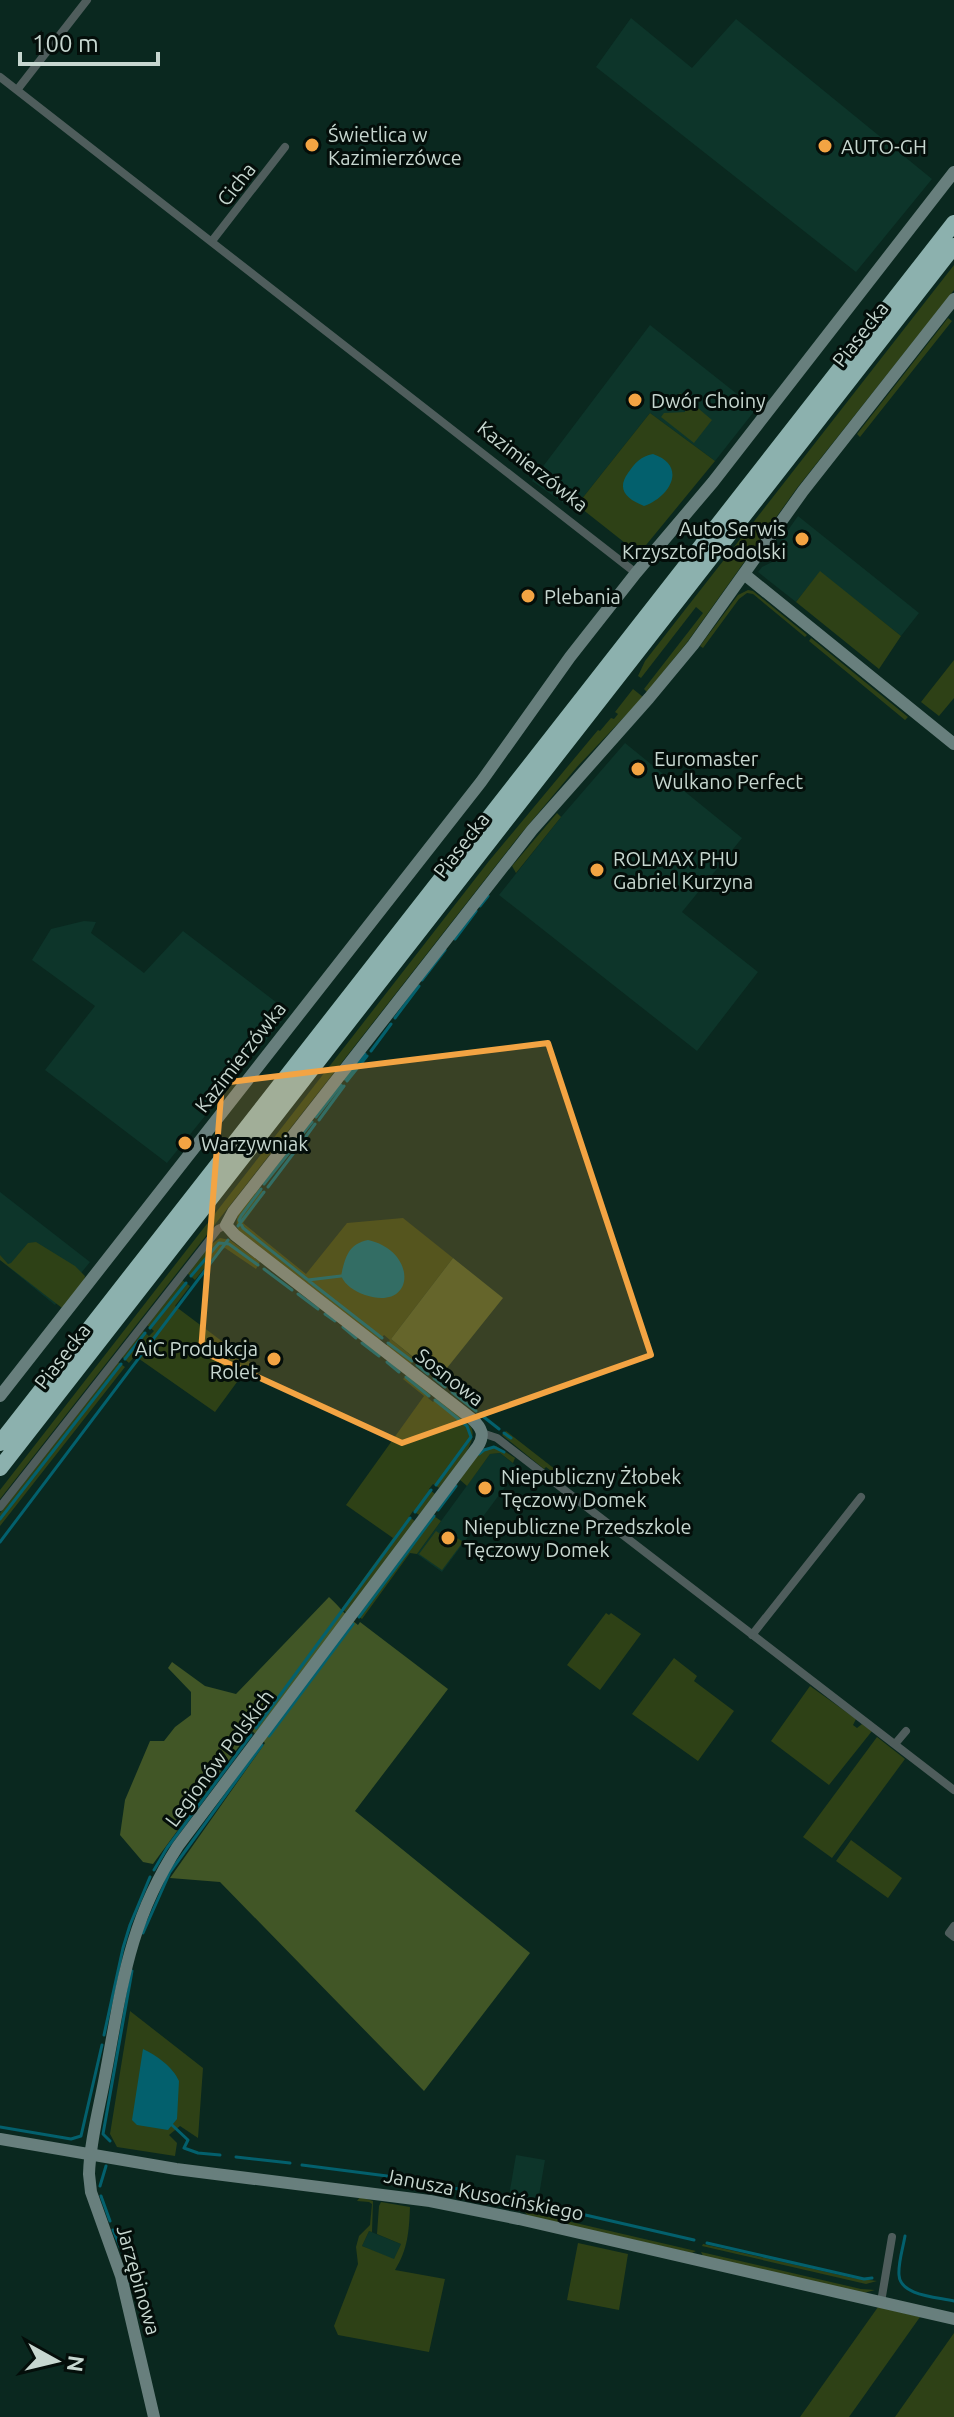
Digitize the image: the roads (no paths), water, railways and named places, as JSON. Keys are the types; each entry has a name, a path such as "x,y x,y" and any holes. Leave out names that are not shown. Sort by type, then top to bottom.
{"highway":[{"name":"Piasecka","path":"0,1443 954,223"},
{"name":"Piasecka","path":"0,1468 954,246"}],"street":[{"path":"17,90 87,0"},
{"name":"Kazimierzówka","path":"0,77 636,573 570,657 473,793 0,1396"},
{"name":"Cicha","path":"212,241 285,147"},
{"path":"636,573 732,458 954,172"},
{"path":"0,1507 218,1229 226,1225 233,1212 524,840 675,667 803,491 954,299"},
{"path":"744,574 954,744"},
{"name":"Sosnowa","path":"226,1225 472,1419 482,1433 500,1440 954,1790"},
{"name":"Legionów Polskich","path":"91,2155 128,1956 141,1916 164,1869 478,1446 482,1433"},
{"path":"752,1635 861,1497"},
{"path":"895,1744 906,1731"},
{"name":"Janusza Kusocińskiego","path":"0,2139 176,2169 430,2201 954,2319"},
{"name":"Jarzębinowa","path":"91,2155 91,2192 118,2264 154,2417"},
{"path":"881,2302 892,2237"}],"water":[{"path":"653,454 670,466 671,481 661,496 644,506 628,497 623,484 636,463"},
{"path":"368,1240 384,1246 396,1256 402,1267 402,1288 394,1295 382,1298 365,1295 351,1288 341,1276 352,1248"},
{"path":"143,2049 164,2062 179,2081 177,2119 168,2130 137,2125 132,2120"}],"waterway":[{"path":"480,906 488,896"},
{"path":"455,939 476,911"},
{"path":"422,980 445,950"},
{"path":"395,1018 419,986"},
{"path":"371,1051 391,1024"},
{"path":"345,1079 365,1054"},
{"path":"347,1081 367,1056"},
{"path":"316,1117 341,1085"},
{"path":"319,1120 344,1086"},
{"path":"296,1142 312,1122"},
{"path":"299,1146 315,1124"},
{"path":"264,1184 292,1149"},
{"path":"268,1187 296,1150"},
{"path":"261,1189 239,1220 243,1228 308,1280 341,1276"},
{"path":"238,1226 264,1192"},
{"path":"0,1542 228,1240"},
{"path":"191,1276 219,1243 229,1244 258,1265"},
{"path":"264,1269 292,1290"},
{"path":"309,1281 382,1338"},
{"path":"150,1328 186,1283"},
{"path":"298,1294 318,1309"},
{"path":"325,1314 335,1321"},
{"path":"343,1327 356,1338"},
{"path":"125,1359 145,1333"},
{"path":"362,1343 379,1356"},
{"path":"388,1343 412,1361"},
{"path":"387,1362 399,1372"},
{"path":"0,1519 121,1364"},
{"path":"417,1365 428,1374"},
{"path":"406,1377 429,1396"},
{"path":"434,1378 445,1387"},
{"path":"452,1392 476,1411"},
{"path":"435,1400 467,1426 471,1437 436,1485"},
{"path":"480,1414 499,1429"},
{"path":"504,1433 511,1438"},
{"path":"479,1454 494,1447 504,1452"},
{"path":"438,1510 456,1486"},
{"path":"415,1512 431,1490"},
{"path":"359,1617 434,1516"},
{"path":"256,1728 410,1518"},
{"path":"269,1736 353,1624"},
{"path":"154,1870 251,1735"},
{"path":"143,1933 170,1872 262,1745"},
{"path":"104,2035 123,1948 150,1877"},
{"path":"110,2141 103,2134 132,1971"},
{"path":"0,2127 71,2139 81,2136 102,2045"},
{"path":"172,2125 188,2140 184,2148 220,2155"},
{"path":"236,2157 290,2163"},
{"path":"302,2165 387,2176"},
{"path":"100,2186 106,2166"},
{"path":"398,2178 508,2198"},
{"path":"101,2196 110,2221"},
{"path":"542,2205 694,2240"},
{"path":"113,2230 124,2256"},
{"path":"905,2236 899,2266 901,2282 921,2294 954,2301"},
{"path":"707,2243 864,2279 872,2278"},
{"path":"127,2267 131,2283"}],"place":[{"name":"Świetlica w Kazimierzówce","path":"312,145"},
{"name":"AUTO-GH","path":"825,146"},
{"name":"Dwór Choiny","path":"635,400"},
{"name":"Auto Serwis Krzysztof Podolski","path":"802,539"},
{"name":"Plebania","path":"528,596"},
{"name":"Euromaster Wulkano Perfect","path":"638,769"},
{"name":"ROLMAX PHU Gabriel Kurzyna","path":"597,870"},
{"name":"Warzywniak","path":"185,1143"},
{"name":"AiC Produkcja Rolet","path":"274,1359"},
{"name":"Niepubliczny Żłobek Tęczowy Domek","path":"485,1488"},
{"name":"Niepubliczne Przedszkole Tęczowy Domek","path":"448,1538"}]}
